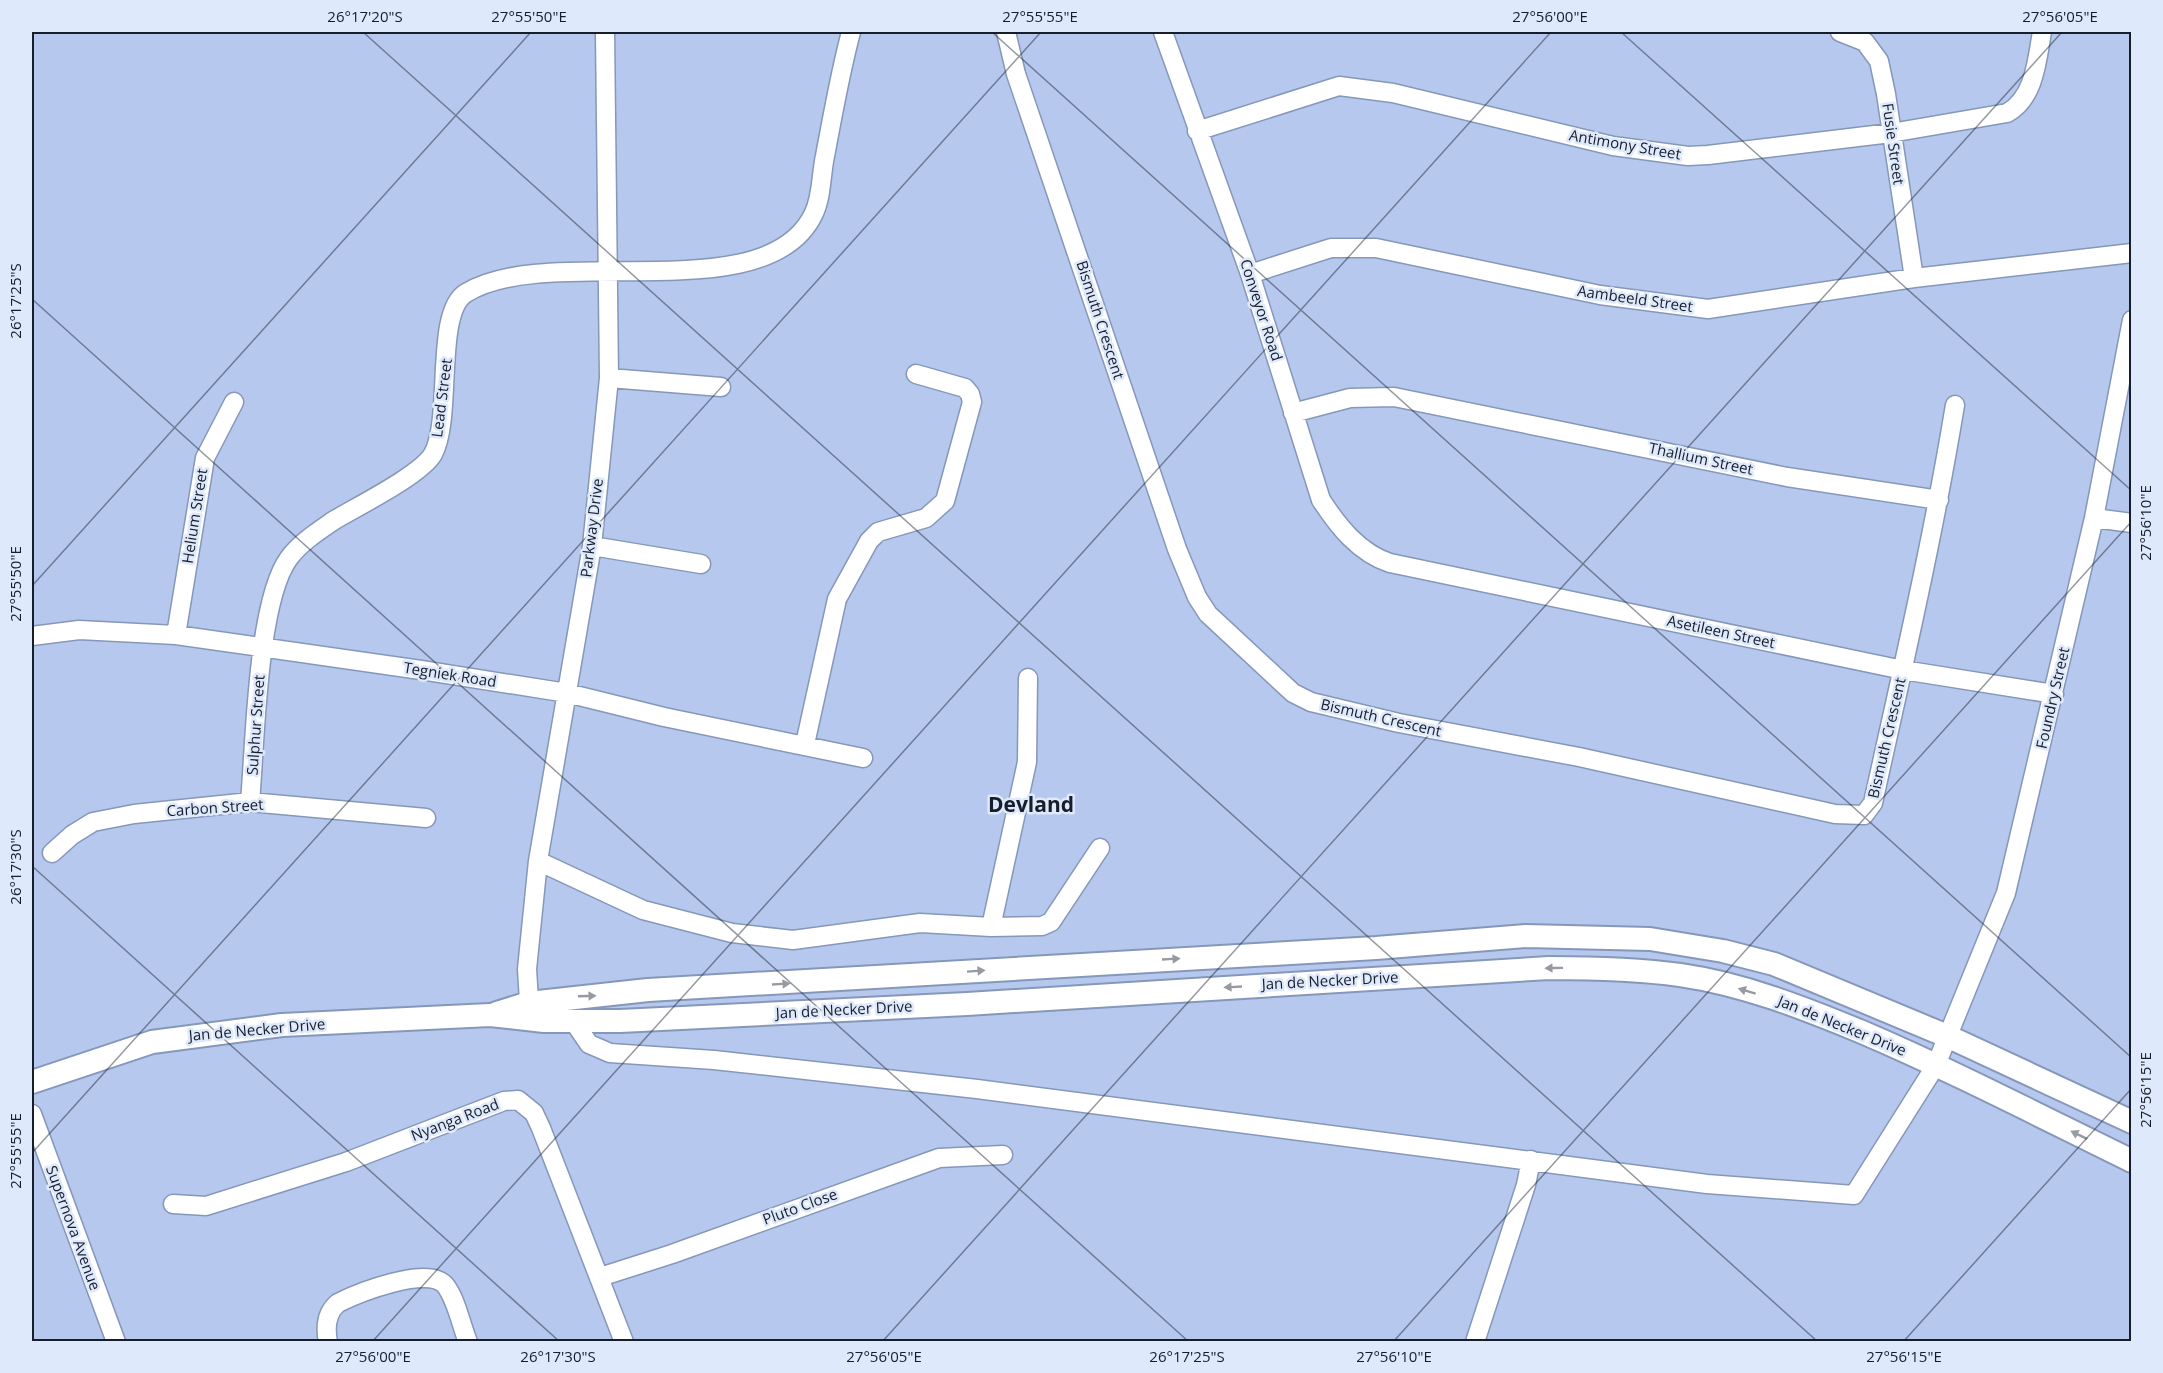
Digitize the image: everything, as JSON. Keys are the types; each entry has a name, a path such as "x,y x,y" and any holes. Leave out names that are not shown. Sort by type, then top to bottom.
{"main road":[{"name":"Jan de Necker Drive","path":"32,1082 152,1042 200,1034 282,1025 490,1015 529,1011 648,990 1376,948 1526,936 1589,936 1650,939 1723,951 1774,964 1947,1036 2132,1122"},
{"name":"Jan de Necker Drive","path":"529,1011 574,1022 968,1004 1115,993 1549,968 1594,968 1681,975 1722,984 1804,1008 1936,1065 2132,1161"}],"street":[{"name":"Parkway Drive","path":"529,1011 527,969 538,861 592,546 609,378 604,32"},
{"name":"Lead Street","path":"262,648 273,595 288,559 315,533 413,472 433,454 440,425 449,326 459,299 472,290 508,279 609,270 694,269 740,265 778,249 797,234 813,214 817,202 851,32"},
{"name":"Bismuth Crescent","path":"1006,32 1016,74 1177,549 1197,597 1208,614 1293,693 1311,702 1399,723 1579,757 1835,814 1861,816 1873,803 1903,670"},
{"name":"Conveyor Road","path":"1163,32 1250,274 1321,500 1338,526 1366,551 1390,563"},
{"name":"Fusie Street","path":"1840,32 1863,40 1876,56 1886,94 1914,278"},
{"name":"Antimony Street","path":"1197,131 1339,86 1351,86 1393,93 1613,146 1688,156 1891,133 2002,114 2011,110 2023,97 2034,76 2042,32"},
{"name":"Aambeeld Street","path":"1250,274 1331,248 1376,248 1600,295 1708,309 1914,278 2132,253"},
{"name":"Foundry Street","path":"1531,1160 1707,1184 1854,1195 1936,1065 2006,893 2094,518 2132,320"},
{"path":"805,744 837,599 869,541 878,532 926,518 945,501 972,402 965,388 916,374"},
{"path":"609,378 721,387"},
{"name":"Thallium Street","path":"1293,413 1350,398 1394,397 1787,477 1939,500"},
{"name":"Helium Street","path":"176,635 205,458 234,402"},
{"path":"1903,670 1939,500 1955,405"},
{"path":"2094,518 2132,523"},
{"path":"592,546 701,564"},
{"name":"Asetileen Street","path":"1390,563 1903,670 2054,694"},
{"name":"Tegniek Road","path":"32,636 79,630 176,635 567,693 644,713 805,744 863,758"},
{"name":"Sulphur Street","path":"250,802 262,648"},
{"path":"991,927 1027,762 1028,678"},
{"name":"Carbon Street","path":"52,853 72,835 93,822 134,814 250,802 426,818"},
{"path":"538,861 643,910 732,933 793,940 920,923 991,927 1042,926 1051,922 1100,848"},
{"path":"574,1022 589,1044 610,1053 714,1060 977,1089 1531,1160 1526,1185 1475,1341"},
{"name":"Nyanga Road","path":"173,1204 206,1206 346,1162 504,1101 518,1100 534,1113 624,1341"},
{"name":"Supernova Avenue","path":"32,1114 116,1341"},
{"name":"Pluto Close","path":"600,1277 672,1254 939,1158 1004,1155"},
{"path":"328,1341 327,1322 333,1307 338,1303 391,1284 429,1276 440,1281 447,1288 468,1341"}],"district":[{"name":"Devland","path":"1031,805"}]}
